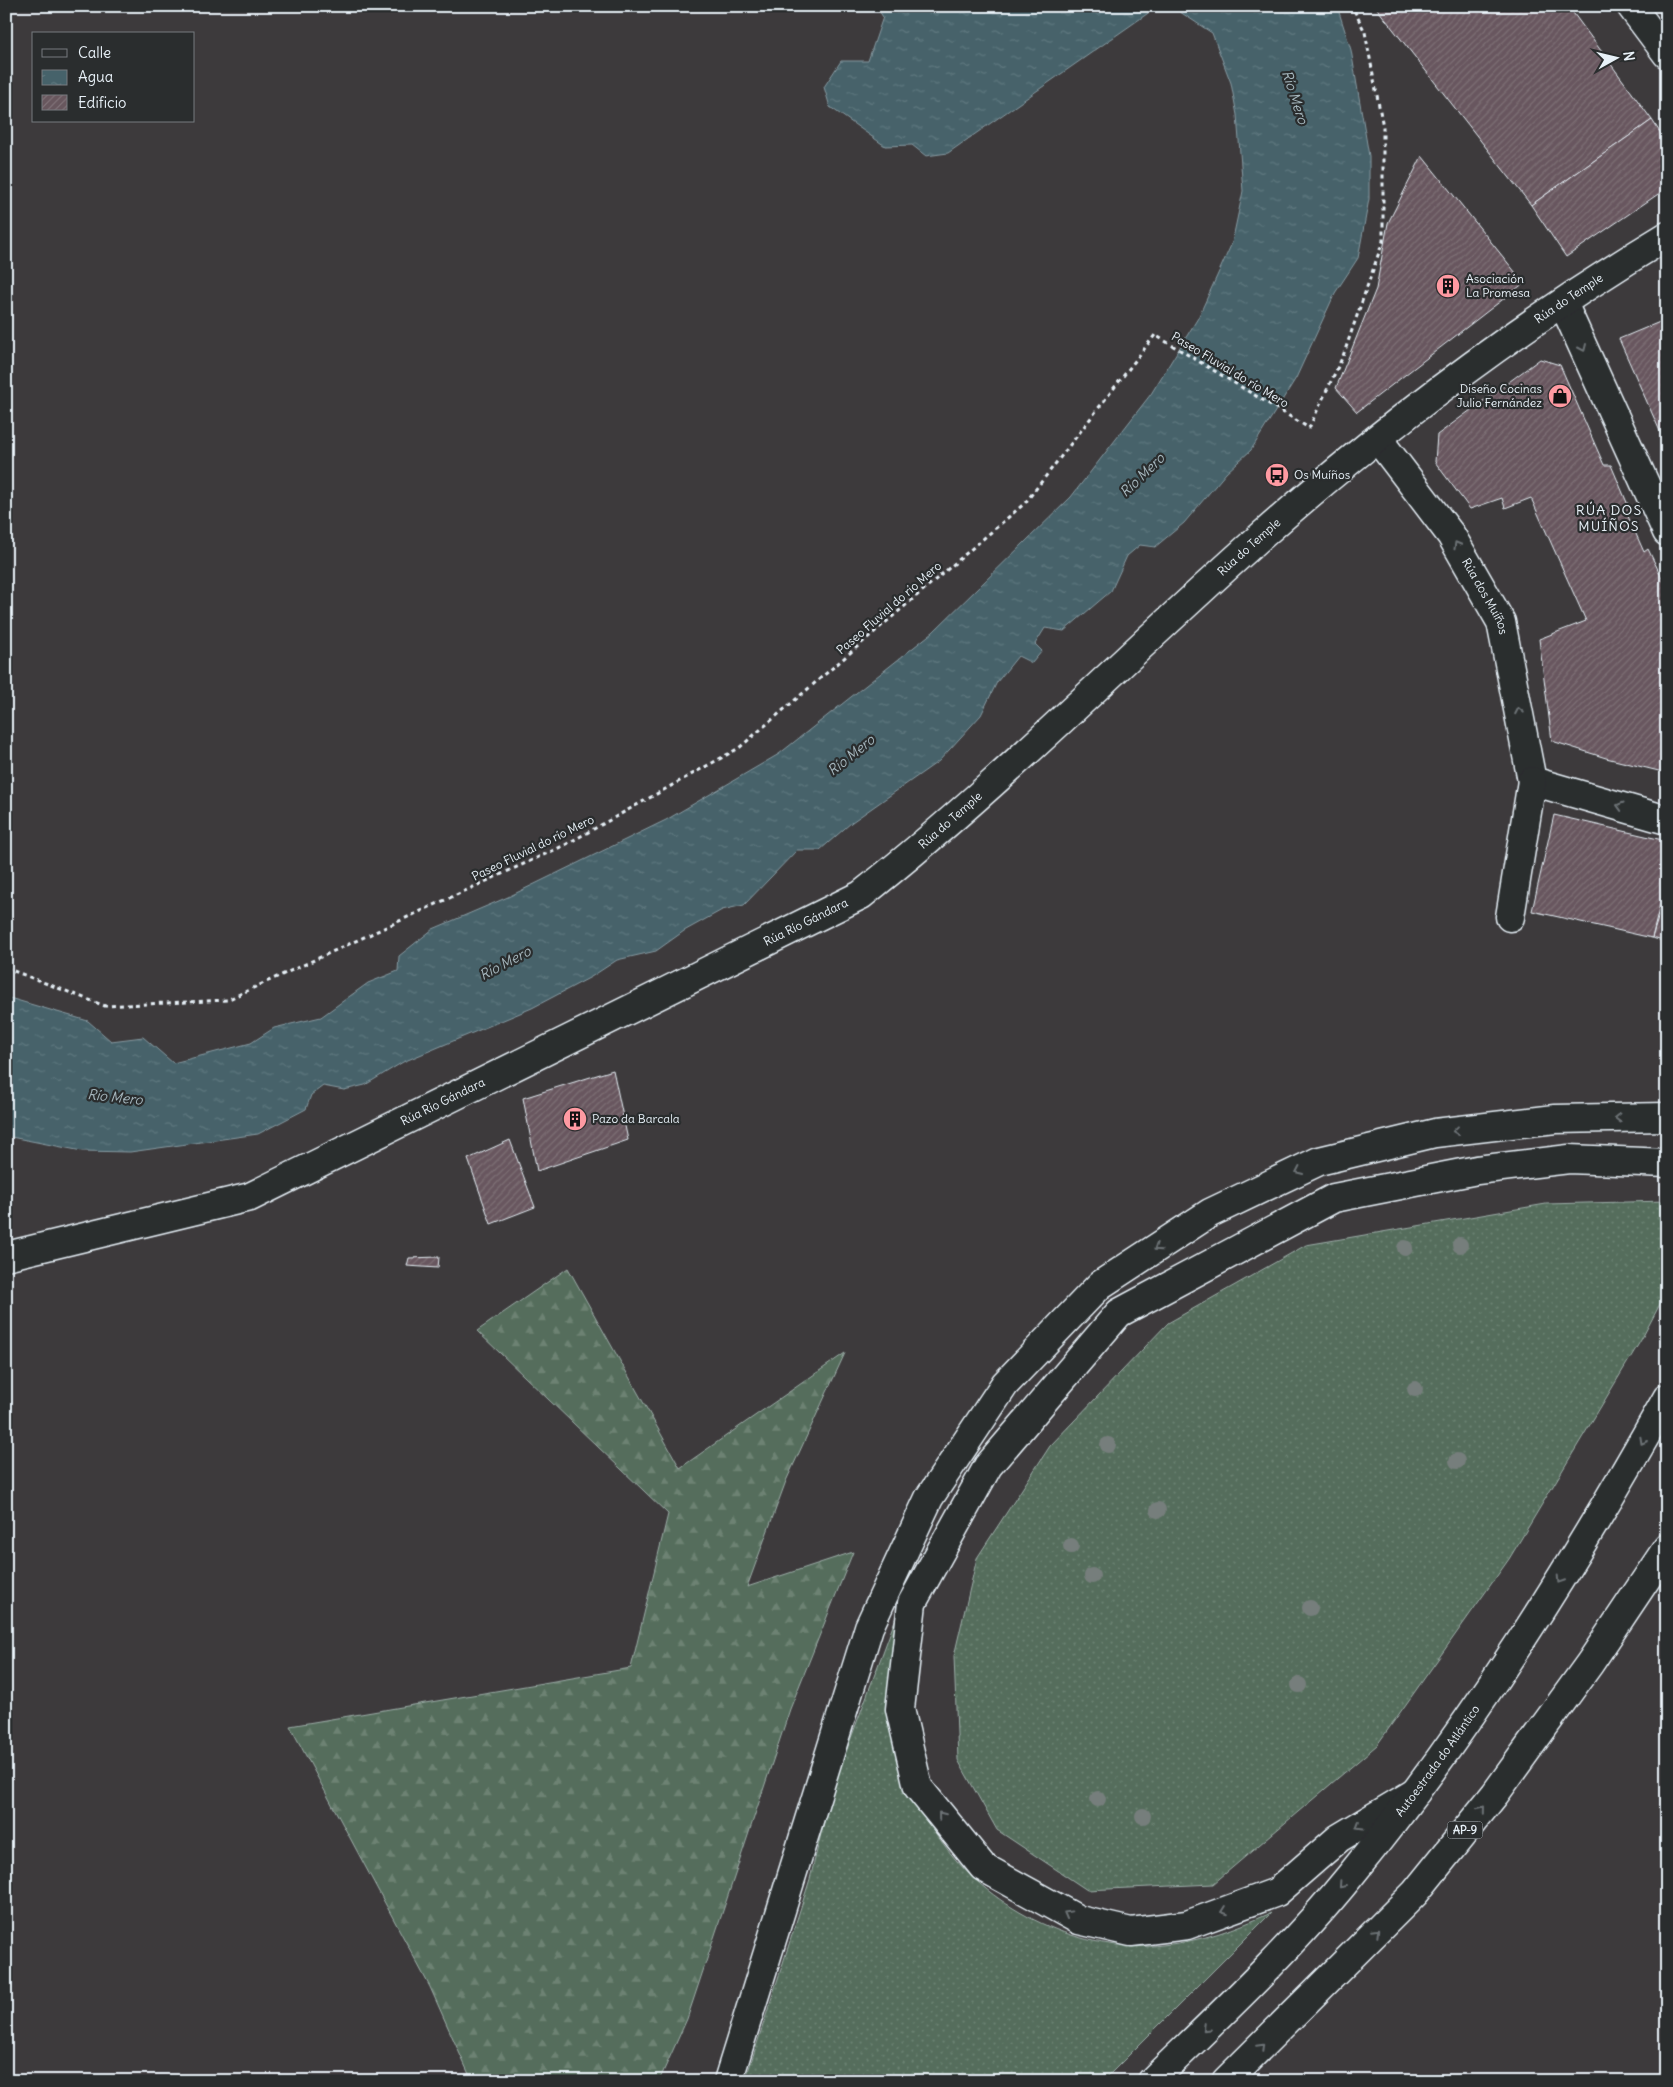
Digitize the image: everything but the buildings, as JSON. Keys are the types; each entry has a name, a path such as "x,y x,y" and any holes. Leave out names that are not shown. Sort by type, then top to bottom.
{"main road":[{"path":"1631,6 1667,54"},
{"name":"Rúa do Temple","path":"861,895 902,863 1027,751 1260,537 1378,440 1508,340 1607,272 1667,236"},
{"path":"1563,303 1667,532"},
{"name":"Rúa dos Muíños","path":"1378,440 1451,535 1501,622 1532,781 1510,917"},
{"path":"1532,781 1667,820"},
{"name":"Rúa Río Gándara","path":"6,1256 250,1197 861,895"},
{"path":"728,2081 868,1627 929,1498 1005,1384 1100,1285 1210,1213 1319,1161 1436,1133 1555,1119 1667,1118"},
{"path":"1416,1792 1339,1838 1277,1892 1187,1925 1131,1932 1079,1920 983,1867 918,1787 900,1709 912,1603 988,1466 1119,1313 1334,1198 1477,1170 1569,1158 1663,1163"},
{"name":"Autoestrada do Atlántico","path":"1152,2081 1258,1977 1348,1878 1416,1792 1527,1631 1601,1515 1667,1398"},
{"name":"AP-9","path":"1226,2081 1415,1893 1495,1794 1590,1663 1667,1548"},
{"path":"1590,1663 1637,1614 1667,1579"}],"path":[{"name":"Paseo Fluvial do río Mero","path":"6,968 105,1006 227,1000 565,845 739,748 1025,503 1155,335 1310,428 1343,356 1383,241 1383,128 1365,32 1352,6"}],"green space":[{"path":"1667,1201 1667,1291 1641,1340 1509,1559 1377,1745 1213,1884 1087,1890 997,1830 958,1760 954,1656 977,1558 1050,1446 1168,1323 1306,1245 1546,1204"},
{"path":"568,1268 680,1468 845,1353 786,1481 747,1587 853,1552 790,1709 687,2019 659,2081 472,2081 430,1987 290,1726 631,1668 668,1514 477,1331"},
{"path":"907,1588 908,1762 912,1792 924,1816 945,1846 964,1869 987,1890 1013,1908 1041,1923 1071,1935 1102,1943 1133,1946 1163,1945 1205,1937 1271,1913 1103,2081 745,2081 810,1879 832,1789"}],"water":[{"name":"Río Mero","path":"876,6 1337,6 1351,50 1369,156 1369,199 1358,258 1335,293 1296,378 1251,450 1226,473 1184,523 1155,547 1140,545 1127,556 1111,591 1064,631 1045,628 1035,644 1042,651 1032,663 1018,656 997,682 981,715 939,761 852,822 820,850 797,850 744,905 722,910 684,931 656,951 617,960 591,977 532,1008 403,1062 365,1085 344,1090 323,1086 311,1095 306,1109 258,1134 130,1152 82,1151 6,1136 6,997 88,1021 111,1041 143,1037 173,1063 251,1043 274,1028 321,1017 368,983 398,971 399,956 433,929 508,897 666,820 779,754 933,632 1071,497 1151,394 1198,318 1232,243 1243,191 1237,115 1231,83 1212,33 1177,10 1154,9 948,153 926,156 912,145 885,146 830,107 824,87 841,61 868,61 883,17"}],"place":[{"name":"Asociación La Promesa","path":"1448,286"},
{"name":"Diseño Cocinas Julio Fernández","path":"1560,396"},
{"name":"Os Muíños","path":"1277,475"},
{"name":"Pazo da Barcala","path":"575,1119"}],"district":[{"name":"RÚA DOS MUÍÑOS","path":"1609,518"}]}
